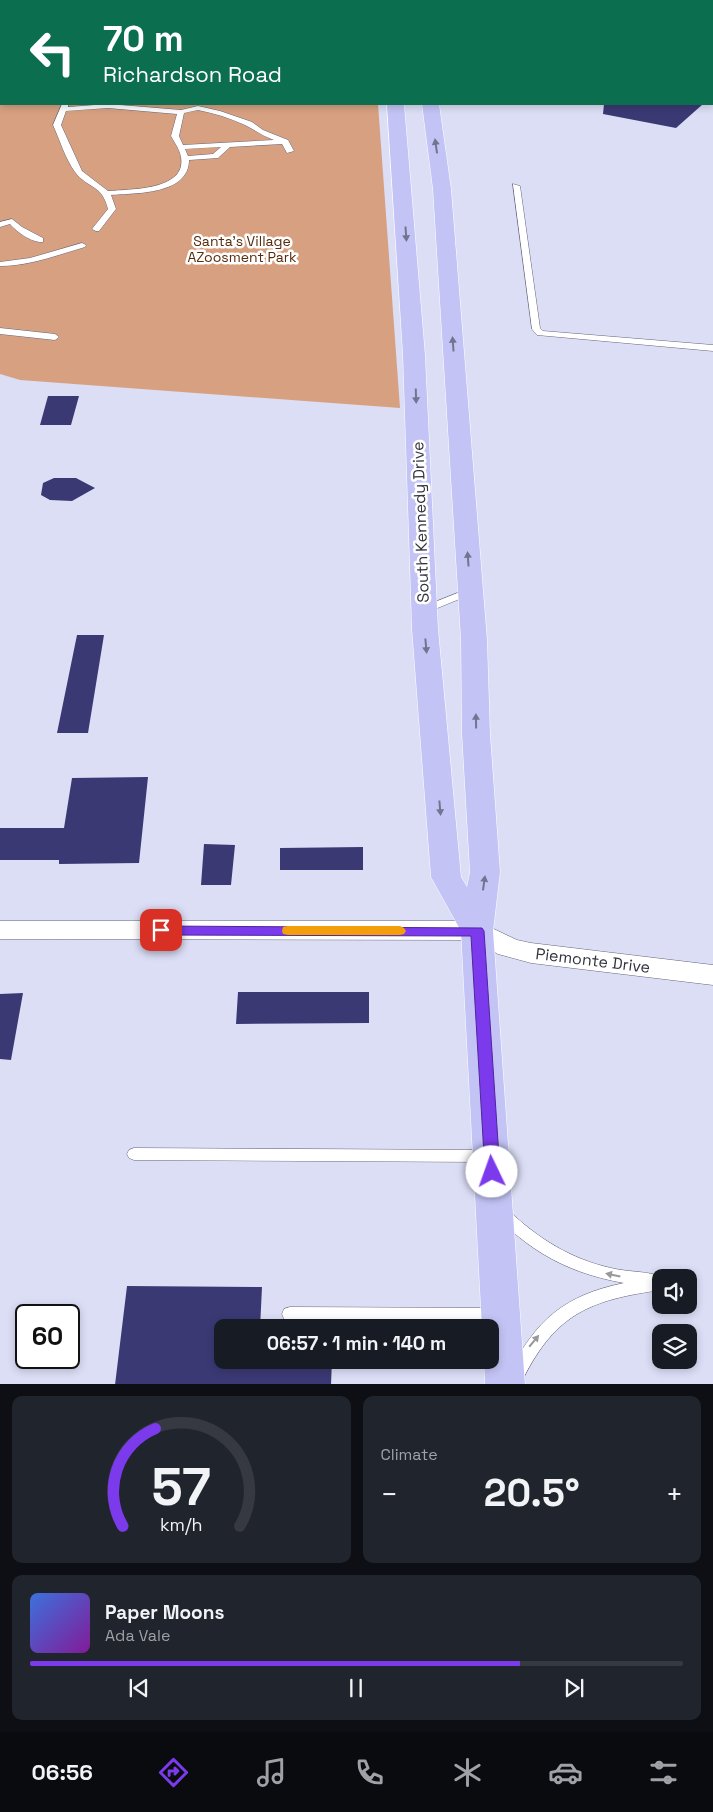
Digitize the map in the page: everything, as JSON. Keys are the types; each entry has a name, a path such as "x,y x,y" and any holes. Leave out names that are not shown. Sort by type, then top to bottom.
{"main road":[{"name":"South Kennedy Drive","path":"396,105 414,355 424,610 446,877 477,931"},
{"name":"South Kennedy Drive","path":"430,105 442,189 474,640 476,734 486,872 477,931 505,1384"}],"street":[{"path":"0,930 477,931"},
{"name":"Piemonte Drive","path":"477,931 508,946 531,953 713,974"}],"lane":[{"path":"64,0 73,0"},
{"path":"96,229 112,209 108,193 79,172 57,125 64,106 108,105 181,112 199,106 226,115 285,142 290,152"},
{"path":"108,193 155,189 170,184 179,176 184,158 175,136 181,112"},
{"path":"180,147 285,142"},
{"path":"184,158 215,156 228,145"},
{"path":"516,186 536,329 540,333 713,348"},
{"path":"0,225 12,221 19,230 40,240"},
{"path":"0,264 9,265 32,260 82,244"},
{"path":"0,331 55,337"},
{"path":"424,610 470,591"},
{"path":"134,1154 492,1156"},
{"path":"494,1202 520,1231 550,1253 568,1262 612,1276 652,1282"},
{"path":"513,1384 529,1347 552,1322 568,1310 605,1294 652,1285"},
{"path":"290,1314 501,1315"}],"green space":[{"name":"Santa's Village AZoosment Park","path":"0,105 378,105 400,408 20,380 0,374"}],"building":[{"path":"604,105 702,105 676,128 603,114"},
{"path":"48,396 79,396 71,425 40,425"},
{"path":"54,478 76,478 95,488 72,501 50,500 41,495 43,483"},
{"path":"77,635 104,635 88,733 57,733"},
{"path":"148,777 139,863 59,864 59,860 0,860 0,828 64,828 72,778"},
{"path":"204,844 235,845 231,885 201,885"},
{"path":"363,847 363,870 280,870 280,848"},
{"path":"238,992 369,992 369,1023 236,1024"},
{"path":"23,993 11,1060 0,1059 0,994"},
{"path":"127,1286 262,1287 260,1319 214,1319 214,1369 332,1369 331,1384 115,1384"}],"slow traffic":[{"path":"288,931 400,931"}],"route":[{"path":"161,930 477,931 492,1172"}]}
